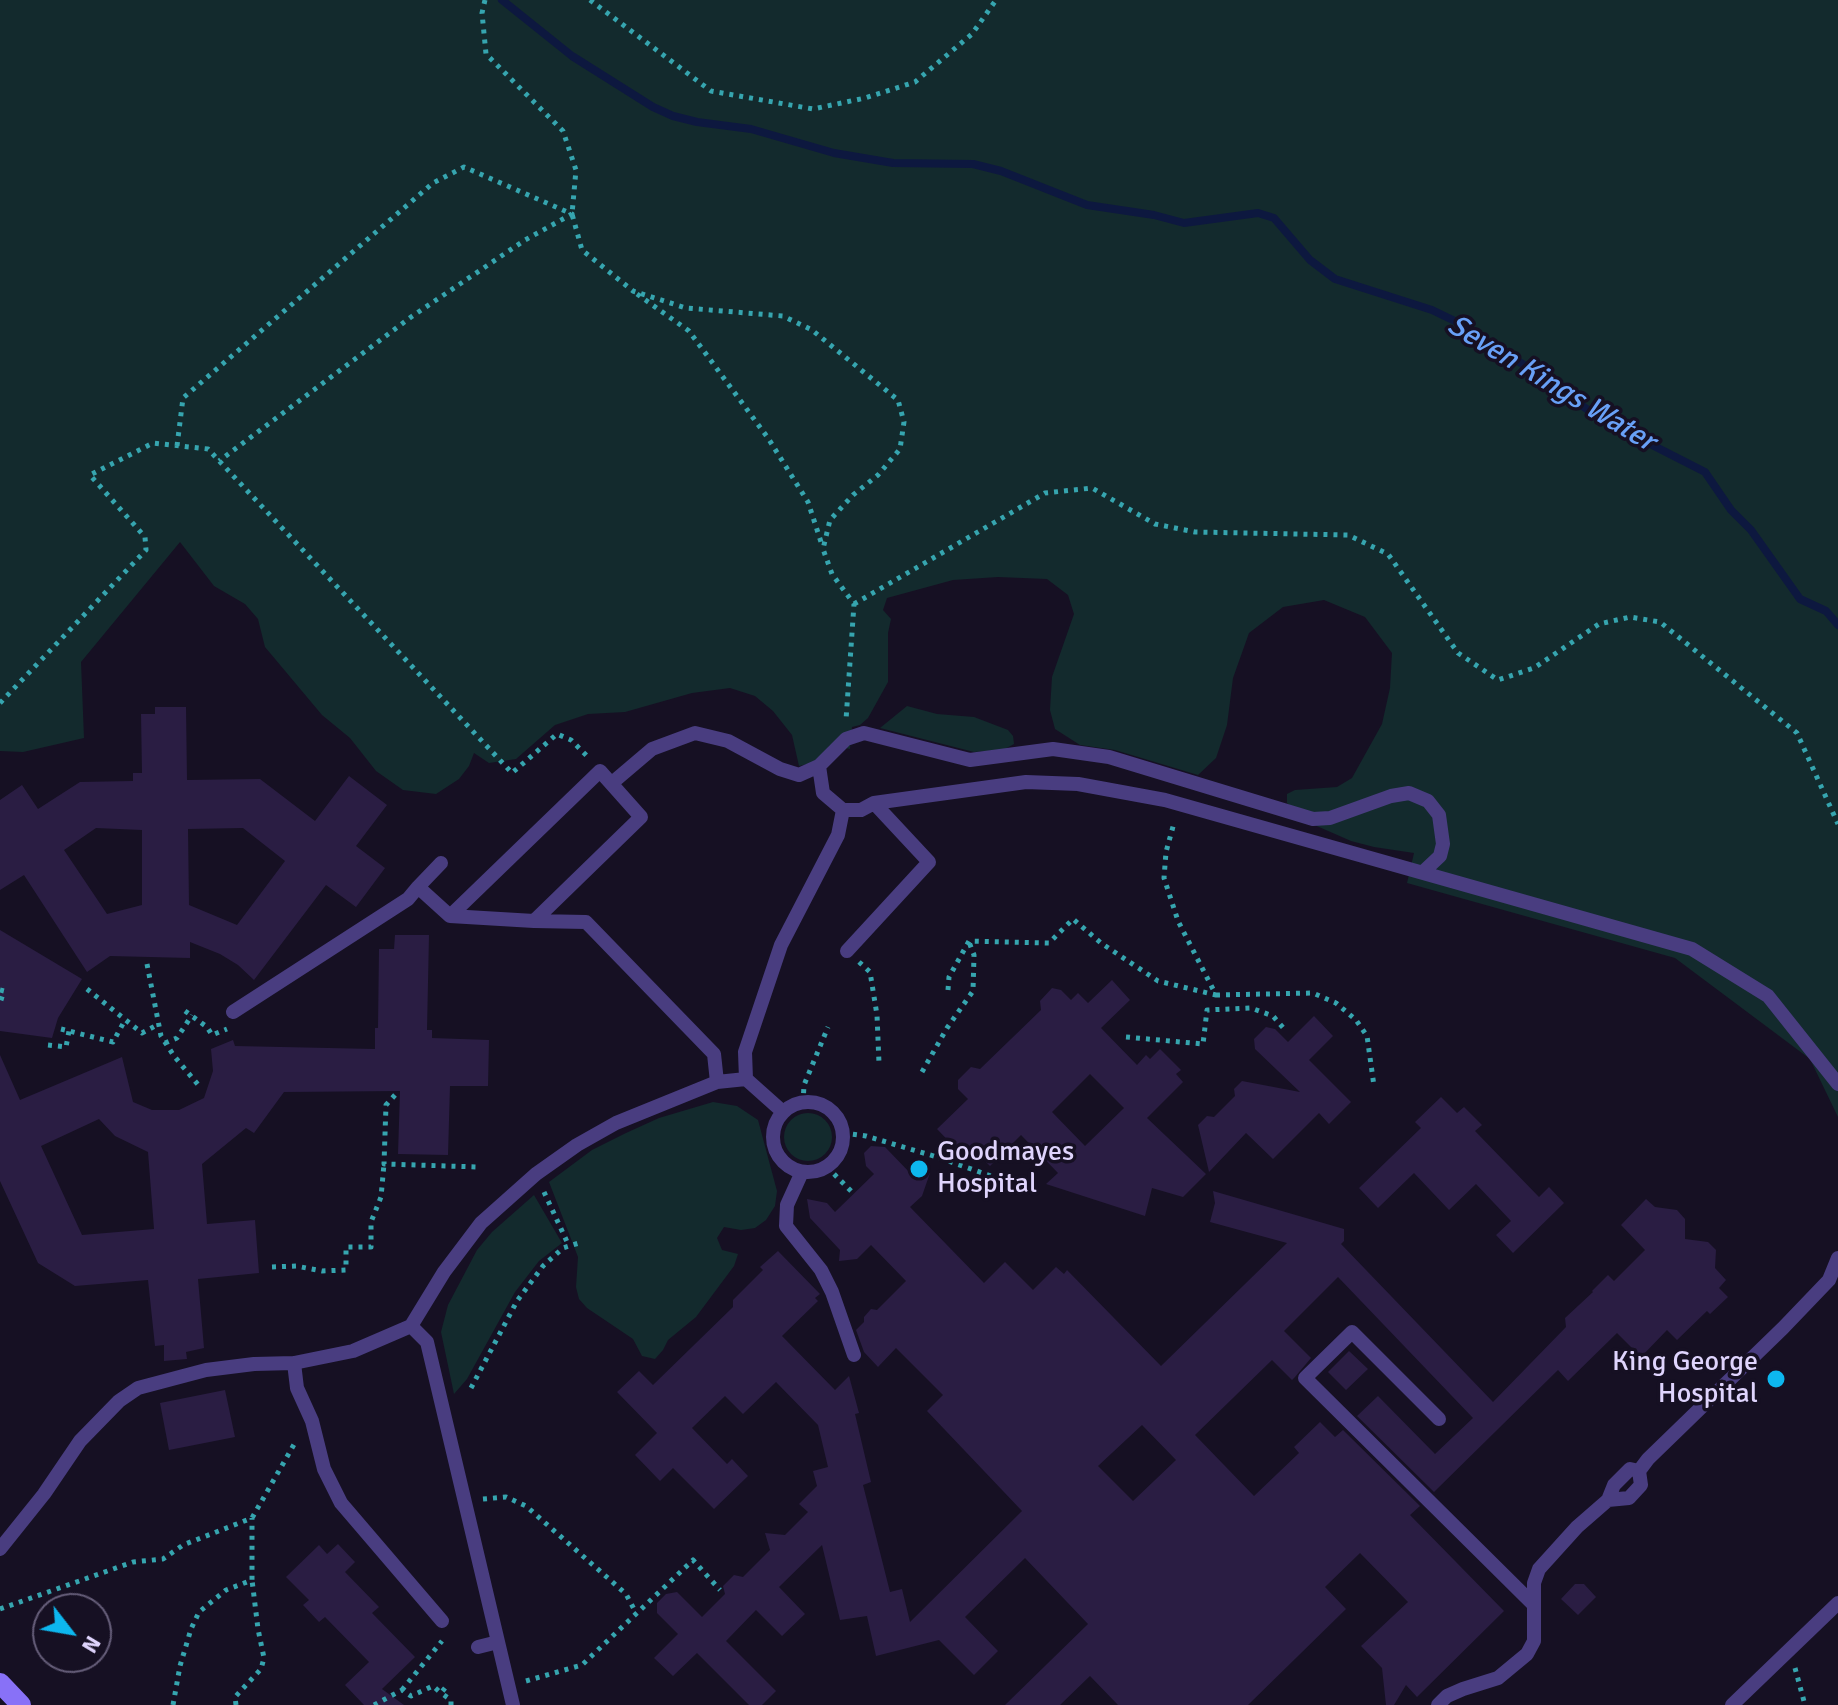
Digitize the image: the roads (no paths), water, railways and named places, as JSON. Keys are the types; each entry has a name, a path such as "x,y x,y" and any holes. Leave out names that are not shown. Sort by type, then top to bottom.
{"main road":[{"path":"0,1683 21,1705"}],"lane":[{"path":"612,783 652,749 695,733 728,741 780,769 799,775 819,766 846,739 864,733 970,760 1053,749 1109,757 1313,819 1330,818 1391,796 1409,793 1428,801 1439,815 1443,844 1440,856 1423,872"},
{"path":"819,766 823,793 843,810 861,810 874,803 1026,782 1078,784 1177,803 1692,949 1768,996 1838,1084"},
{"path":"450,916 600,771 641,817 534,921"},
{"path":"847,951 929,862 874,803"},
{"path":"783,1112 746,1079 745,1052 781,945 838,835 843,810"},
{"path":"232,1019 408,899 441,863"},
{"path":"418,887 450,916 586,922 714,1054 717,1082"},
{"path":"0,1549 90,1430 119,1401 138,1388 206,1370 294,1363 353,1351 411,1326 444,1272 481,1223 536,1174 577,1145 616,1123 717,1082 746,1079"},
{"path":"814,1102 833,1113 843,1133 840,1152 827,1167 802,1172 783,1162 773,1143 777,1121 783,1112 803,1103 814,1102"},
{"path":"802,1172 787,1205 786,1226 821,1270 854,1355"},
{"path":"1438,1705 1447,1696 1498,1678 1527,1654 1534,1641 1534,1583 1539,1569 1577,1527 1608,1500 1629,1498 1641,1485 1639,1471 1648,1459 1834,1284 1838,1258"},
{"path":"411,1326 427,1342 513,1705"},
{"path":"1439,1419 1352,1332 1305,1378 1533,1604"},
{"path":"294,1363 297,1388 307,1407 324,1469 341,1503 442,1621"},
{"path":"442,1478 458,1474"},
{"path":"1732,1705 1838,1603"},
{"path":"478,1647 498,1642"}],"waterway":[{"name":"Seven Kings Water","path":"502,0 572,56 653,107 673,116 751,129 834,153 893,163 973,164 1001,171 1087,205 1184,223 1258,213 1274,218 1310,260 1335,279 1432,310 1461,324 1488,346 1521,363 1601,419 1705,472 1800,599 1826,611 1838,625"}],"place":[{"name":"Goodmayes Hospital","path":"919,1169"},
{"name":"King George Hospital","path":"1776,1379"}]}
